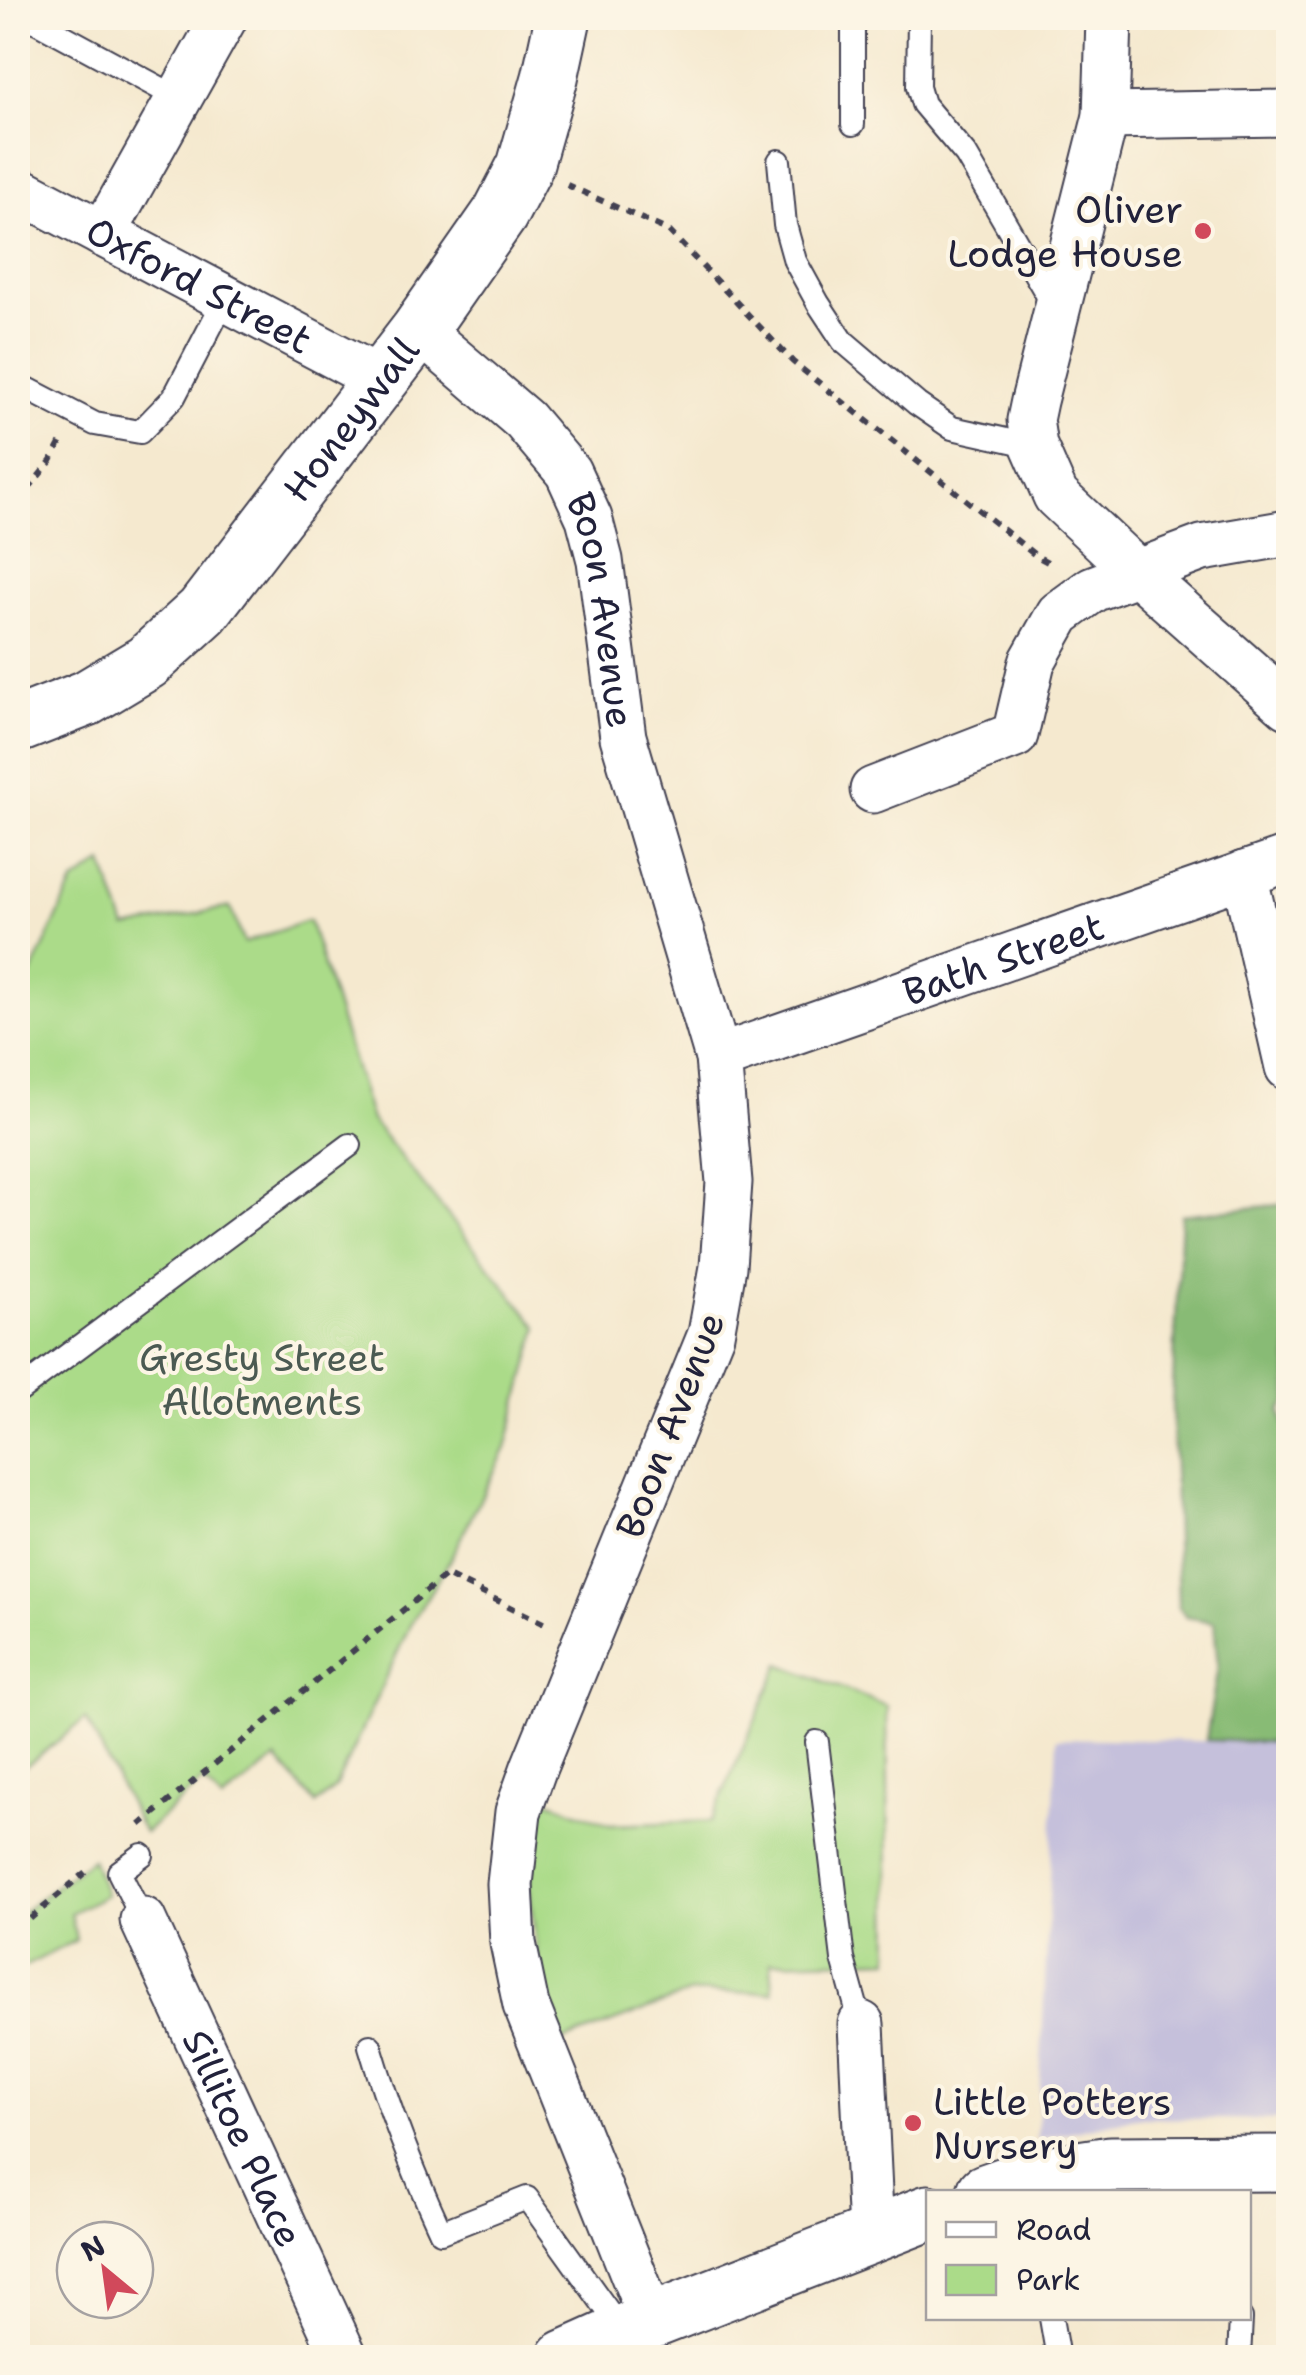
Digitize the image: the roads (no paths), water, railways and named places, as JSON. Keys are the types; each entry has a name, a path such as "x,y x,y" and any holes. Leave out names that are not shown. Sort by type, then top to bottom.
{"street":[{"path":"104,234 224,18"},
{"name":"Honeywall","path":"18,725 87,698 147,662 203,611 419,330 500,214 525,166 564,18"},
{"path":"1109,18 1106,116 1030,420 1034,446 1056,496 1288,706"},
{"path":"1106,116 1288,114"},
{"name":"Oxford Street","path":"18,190 380,380"},
{"name":"Boon Avenue","path":"419,330 524,420 568,472 589,518 600,560 623,737 718,1058 729,1182 724,1267 711,1334 534,1767 518,1812 510,1884 513,1943 526,2005 638,2327"},
{"path":"872,790 1016,734 1032,662 1059,614 1093,589 1202,548 1288,533"},
{"name":"Bath Street","path":"718,1058 1288,859"},
{"path":"1244,874 1285,1038"},
{"name":"Sillitoe Place","path":"141,1917 345,2358"},
{"path":"861,2024 871,2234"},
{"path":"1014,2187 1111,2164 1260,2173"},
{"path":"566,2357 926,2214"}],"lane":[{"path":"30,18 60,24 180,98"},
{"path":"853,18 853,124"},
{"path":"919,18 918,87 923,104 966,155 1057,311"},
{"path":"779,161 785,225 795,260 843,341 917,404 952,428 1034,446"},
{"path":"18,384 95,424 140,432 174,397 225,298"},
{"path":"18,1392 350,1146"},
{"path":"817,1742 842,1959 861,2024"},
{"path":"141,1917 118,1872 142,1855"},
{"path":"370,2046 412,2168 440,2232 527,2198 638,2327"},
{"path":"1051,2320 1058,2358"},
{"path":"1240,2358 1241,2320"}],"place":[{"name":"Oliver Lodge House","path":"1203,231"},
{"name":"Little Potters Nursery","path":"913,2123"}],"park label":[{"name":"Gresty Street Allotments","path":"262,1379"}]}
